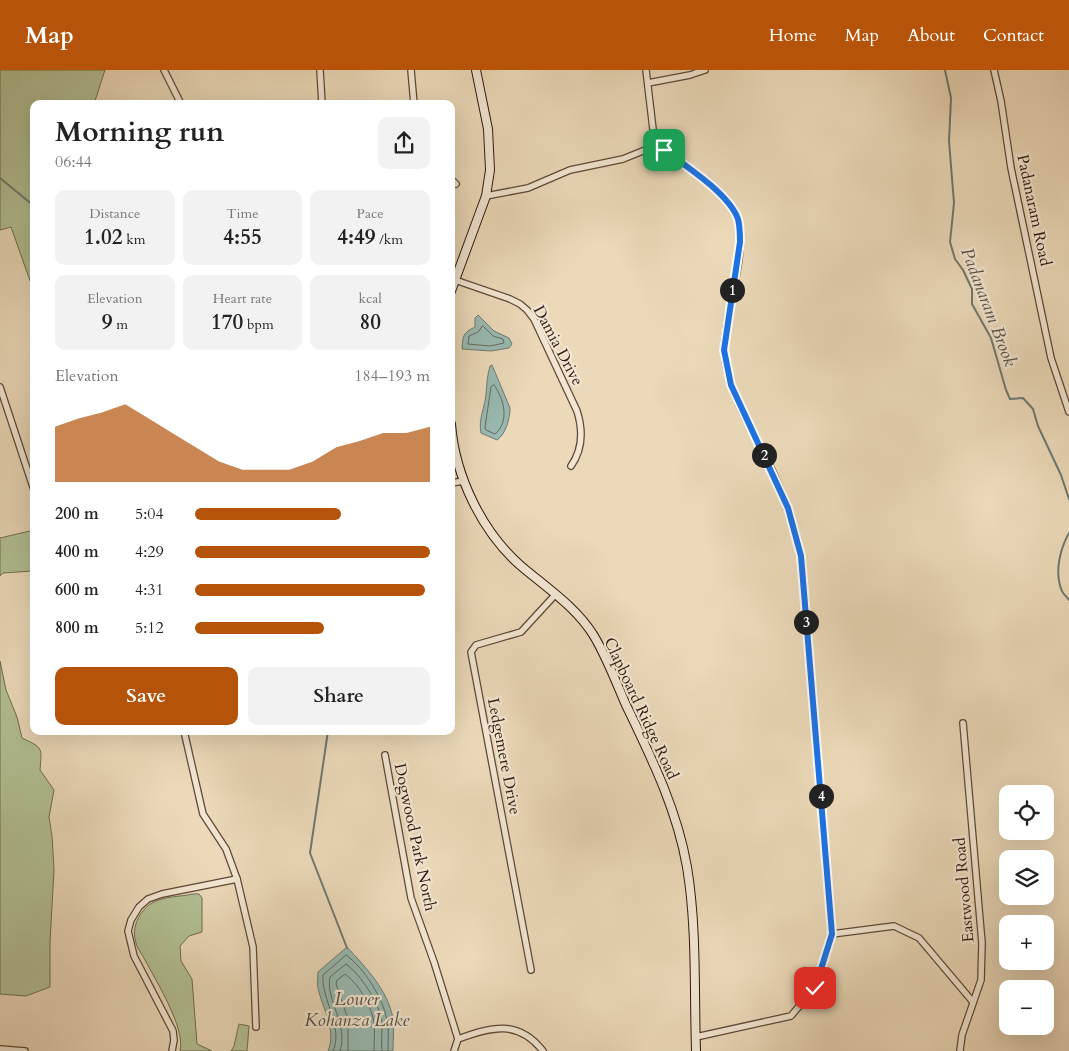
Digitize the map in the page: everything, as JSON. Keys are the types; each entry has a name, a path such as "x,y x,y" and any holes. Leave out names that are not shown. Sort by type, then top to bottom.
{"main road":[{"path":"455,280 486,196 490,170 486,115 476,70"},
{"name":"Clapboard Ridge Road","path":"455,450 464,481 481,515 505,550 574,610 600,648 655,766 674,814 690,884 696,1051"}],"street":[{"path":"164,70 179,100"},
{"path":"320,70 322,100"},
{"path":"410,70 414,100"},
{"path":"646,70 655,146"},
{"path":"648,83 706,70"},
{"name":"Padanaram Road","path":"994,70 1001,101 1011,168 1051,358 1069,412"},
{"path":"486,196 528,188 570,170 623,159 655,146 664,150 718,192 729,203 740,227 738,260 724,350 731,385 788,508 801,556 832,934 815,988 791,1016 696,1037"},
{"name":"Damia Drive","path":"455,280 516,302 527,310 534,319 582,425 577,457 571,466"},
{"path":"0,387 30,478"},
{"path":"455,482 464,481"},
{"name":"Ledgemere Drive","path":"531,970 471,652 476,645 521,632 555,595"},
{"name":"Eastwood Road","path":"960,1051 962,1035 981,980 982,943 963,723"},
{"path":"185,735 203,814 226,849 236,879 253,947 256,1027"},
{"name":"Dogwood Park North","path":"385,755 411,898 434,962 458,1039"},
{"path":"172,1051 174,1040 172,1031 134,956 128,931 131,920 138,907 148,899 162,894 236,879"},
{"path":"832,934 894,926 919,938 973,1002"},
{"path":"454,1051 458,1039 484,1030 500,1028 516,1029 531,1038 543,1051"},
{"path":"0,1049 25,1051"}],"green space":[{"path":"0,70 105,70 95,100 30,100 30,281 11,227 0,230"},
{"path":"30,531 30,571 3,573 0,576 0,538"},
{"path":"0,661 6,690 17,717 22,738 40,749 40,770 54,790 49,817 54,870 50,942 50,987 26,996 0,994"},
{"path":"199,894 202,898 202,932 189,936 180,946 181,961 192,979 197,1044 212,1051 180,1051 179,1030 162,992 137,947 135,937 137,920 147,906 162,899"},
{"path":"239,1024 249,1026 247,1051 231,1051 234,1046"}],"water":[{"path":"478,315 494,331 509,338 512,344 509,348 491,351 462,349 464,335 475,327 475,318"},
{"path":"492,365 510,408 507,426 497,440 481,433 480,428 488,373"},
{"name":"Lower Kohanza Lake","path":"347,947 375,980 386,998 393,1019 393,1051 328,1051 331,1035 330,1027 318,988 318,972"}],"waterway":[{"name":"Padanaram Brook","path":"945,70 951,98 949,141 954,203 950,242 955,259 963,270 972,289 972,304 991,338 1010,399 1023,398 1033,409 1038,426 1061,475 1069,499"},
{"path":"0,178 30,203"},
{"name":"Padanaram Brook","path":"1069,533 1063,546 1058,569 1062,591 1069,600"},
{"path":"327,735 310,853 347,948"}],"route":[{"path":"664,150 718,192 729,203 737,218 740,227 740,242 728,315 724,350 726,363 731,385 788,508 801,556 832,934 815,988"}]}
